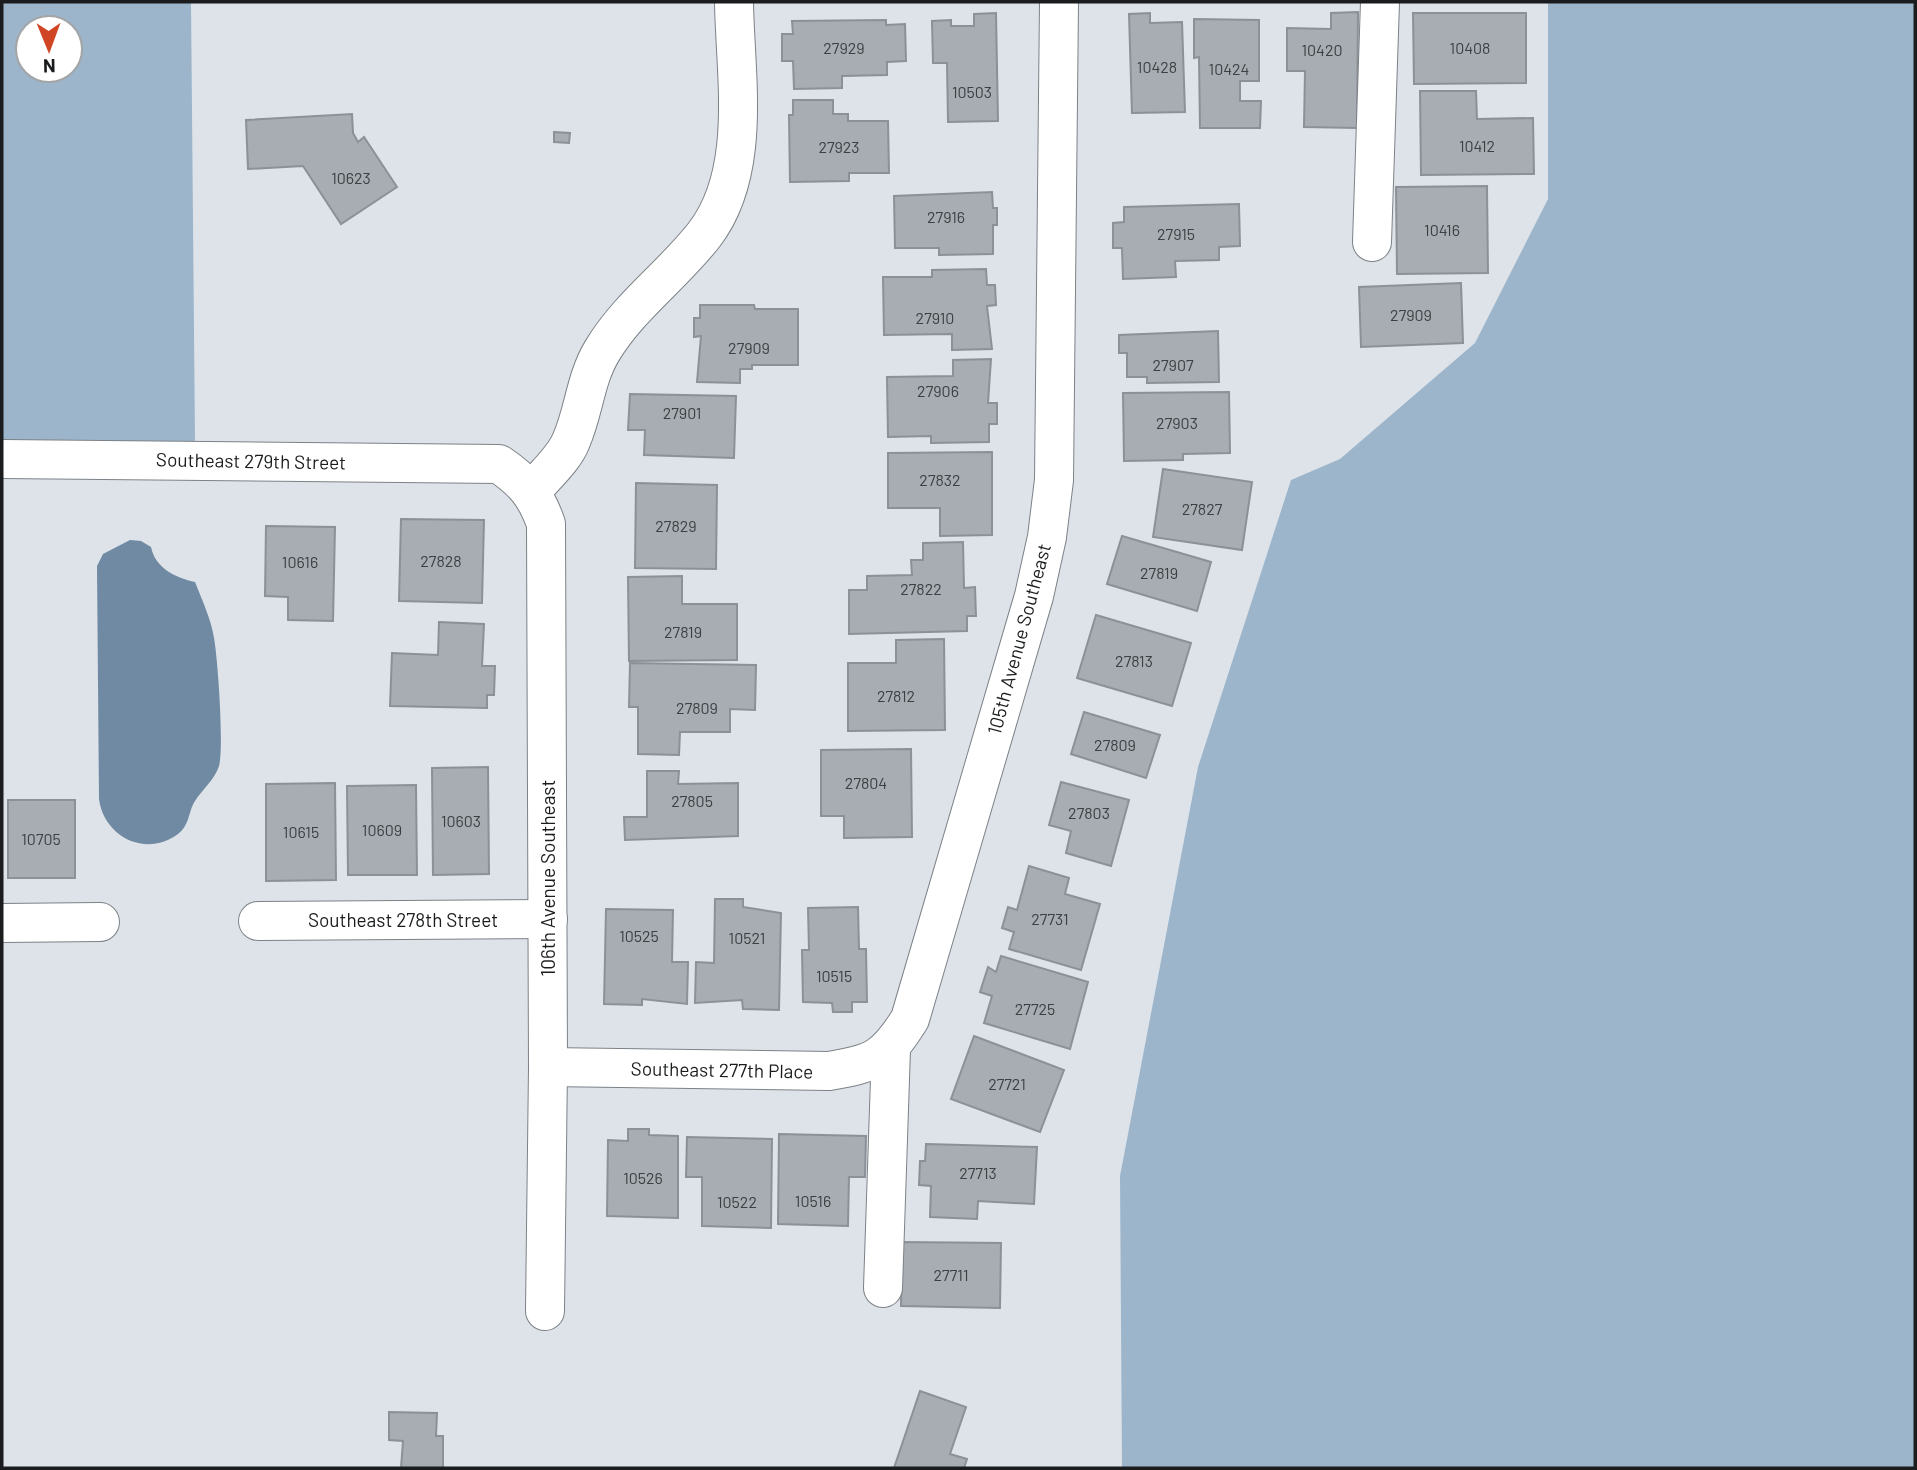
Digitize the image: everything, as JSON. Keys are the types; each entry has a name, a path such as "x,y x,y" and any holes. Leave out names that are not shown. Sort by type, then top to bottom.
{"street":[{"path":"531,491 571,443 589,377 619,326 705,234 718,211 731,175 737,144 734,2"},
{"name":"105th Avenue Southeast","path":"891,1049 910,1018 1034,596 1047,537 1054,480 1057,409 1055,211 1059,2"},
{"path":"1372,242 1380,2"},
{"name":"Southeast 279th Street","path":"2,459 499,464"},
{"name":"106th Avenue Southeast","path":"499,464 521,479 537,498 546,524 548,1068 545,1311"},
{"name":"Southeast 278th Street","path":"258,921 548,919"},
{"path":"2,923 100,922"},
{"path":"883,1288 891,1049"},
{"name":"Southeast 277th Place","path":"548,1068 829,1071 863,1065 891,1049"}],"shaded area":[{"path":"2,2 191,2 195,441 2,442"},
{"path":"1548,2 1915,2 1915,1468 1122,1468 1120,1176 1198,767 1291,480 1340,459 1475,343 1548,199"},
{"path":"130,540 141,541 151,547 157,561 167,571 195,582 213,631 219,683 221,741 217,771 195,801 182,830 166,841 153,844 128,840 118,833 109,824 99,799 97,566 103,554"}],"building":[{"path":"1358,12 1357,128 1304,127 1305,71 1287,71 1287,28 1331,29 1331,13"},
{"path":"996,13 998,121 948,122 947,63 933,63 932,21 951,20 951,26 974,26 974,14"},
{"path":"1150,13 1150,23 1182,22 1185,112 1132,113 1129,14"},
{"path":"1413,13 1526,13 1526,83 1414,84"},
{"path":"1194,19 1259,20 1259,81 1240,81 1240,101 1261,101 1260,128 1200,128 1199,57 1194,58"},
{"path":"886,20 886,25 905,24 906,61 887,62 887,75 842,76 842,88 794,89 793,61 782,61 782,34 793,34 792,21"},
{"path":"1420,91 1476,91 1477,119 1533,118 1534,174 1421,175"},
{"path":"793,100 833,100 833,114 848,114 848,121 888,121 889,173 849,173 849,181 790,182 789,115 793,115"},
{"path":"352,114 353,133 358,142 364,137 397,187 341,224 303,166 248,169 246,120"},
{"path":"554,132 570,133 569,143 554,142"},
{"path":"1487,186 1488,273 1397,274 1396,187"},
{"path":"992,192 993,208 997,208 997,225 993,225 993,254 939,255 939,248 895,248 894,196"},
{"path":"1239,204 1240,246 1219,247 1219,260 1175,261 1176,277 1123,279 1122,248 1113,248 1113,223 1124,222 1124,207"},
{"path":"986,269 987,285 995,285 996,305 987,306 992,349 952,350 952,334 884,335 883,277 932,277 932,270"},
{"path":"1461,283 1463,343 1361,347 1359,287"},
{"path":"700,305 754,305 755,309 798,309 798,365 752,365 752,369 740,369 740,383 697,382 701,336 694,337 694,318 700,318"},
{"path":"1218,331 1219,382 1147,383 1147,377 1127,377 1127,353 1119,353 1119,335"},
{"path":"991,359 988,403 997,403 997,424 989,424 989,442 931,443 931,436 888,437 887,377 953,376 953,360"},
{"path":"1229,392 1230,453 1183,454 1183,460 1124,461 1123,393"},
{"path":"630,394 736,396 734,458 644,455 645,430 628,430"},
{"path":"992,452 992,535 940,536 940,508 888,508 888,453"},
{"path":"1163,469 1252,482 1242,550 1153,537"},
{"path":"636,483 717,485 716,569 635,568"},
{"path":"401,519 484,520 482,603 399,601"},
{"path":"266,526 335,527 333,621 288,620 288,597 265,596"},
{"path":"1122,536 1211,562 1197,611 1107,584"},
{"path":"963,542 964,588 975,587 976,616 967,616 967,631 849,634 849,590 867,590 867,576 912,575 911,560 923,560 923,543"},
{"path":"682,576 682,604 737,604 737,660 629,661 628,577"},
{"path":"1096,615 1191,643 1172,706 1077,678"},
{"path":"439,622 484,624 482,666 495,666 494,695 487,695 487,708 390,706 392,653 438,655"},
{"path":"944,639 945,730 848,731 848,663 896,663 896,640"},
{"path":"630,663 756,665 755,710 730,709 730,732 680,732 679,755 638,754 638,707 629,707"},
{"path":"1084,712 1160,735 1146,778 1071,754"},
{"path":"911,749 912,837 844,838 844,816 821,816 821,750"},
{"path":"488,767 489,874 433,875 432,768"},
{"path":"647,771 679,771 678,784 738,783 738,836 625,840 624,817 647,817"},
{"path":"1061,782 1129,800 1111,866 1066,853 1071,831 1049,825"},
{"path":"335,783 336,880 266,881 266,784"},
{"path":"416,785 417,875 348,875 347,786"},
{"path":"8,800 75,800 75,878 8,878"},
{"path":"1029,866 1069,878 1065,894 1100,904 1081,970 1009,949 1014,932 1002,928 1008,907 1017,910"},
{"path":"715,899 743,899 743,907 781,913 779,1010 743,1009 742,1000 695,1003 696,962 714,963"},
{"path":"858,907 859,949 866,949 867,1002 852,1002 852,1012 833,1012 832,1003 803,1002 802,950 809,950 808,908"},
{"path":"606,909 673,910 672,962 688,962 687,1004 642,999 642,1005 604,1004"},
{"path":"1001,956 1088,982 1070,1049 984,1023 992,996 980,992 988,967 996,972"},
{"path":"974,1036 1064,1070 1040,1132 951,1099"},
{"path":"628,1129 649,1129 649,1135 678,1136 678,1218 607,1216 608,1140 628,1141"},
{"path":"779,1134 866,1136 865,1177 849,1177 848,1226 778,1224"},
{"path":"687,1137 772,1139 771,1228 702,1226 702,1177 686,1177"},
{"path":"926,1144 1037,1147 1034,1204 978,1201 977,1219 930,1217 931,1186 919,1185 920,1161 925,1161"},
{"path":"902,1242 1001,1243 1000,1308 901,1306"},
{"path":"920,1391 966,1407 950,1454 967,1459 964,1468 894,1468"},
{"path":"389,1412 437,1413 436,1436 443,1436 443,1468 401,1468 403,1441 389,1440"}]}
